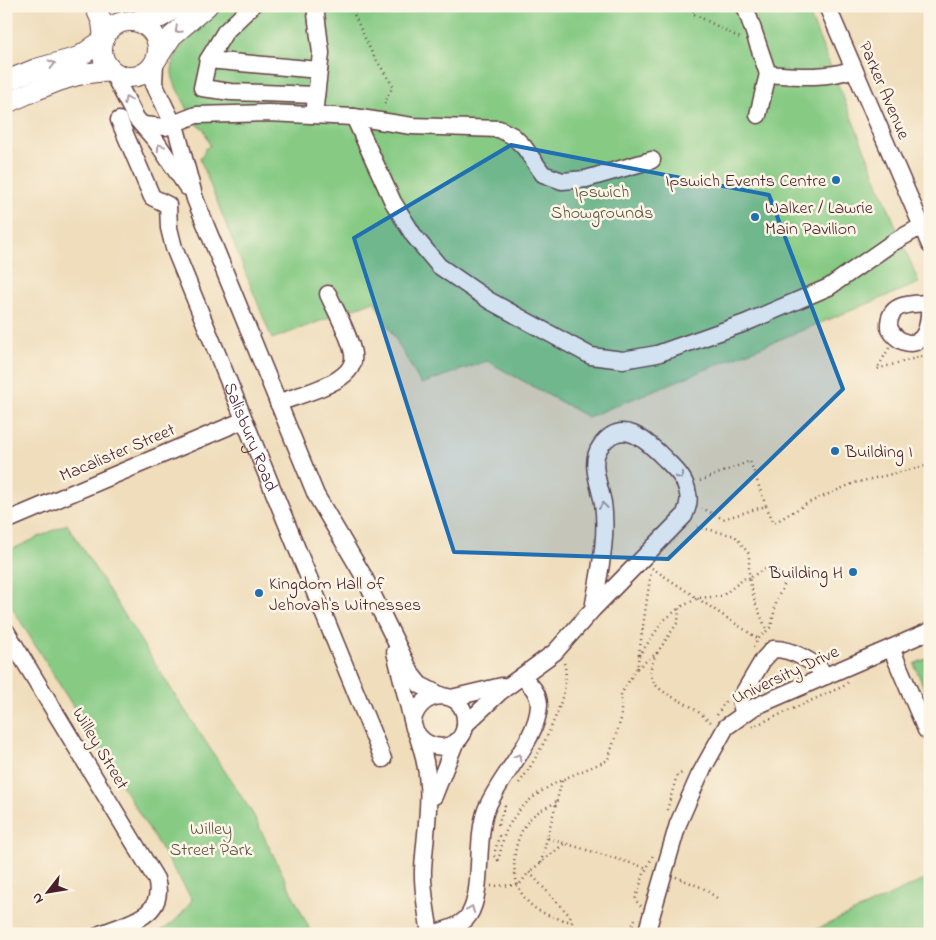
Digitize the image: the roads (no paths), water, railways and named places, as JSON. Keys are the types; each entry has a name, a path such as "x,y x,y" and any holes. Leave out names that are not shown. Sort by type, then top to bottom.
{"main road":[{"path":"95,6 101,19 104,39 103,60 112,72"},
{"path":"122,6 150,28 156,38 158,49 156,62"},
{"path":"6,81 36,69 79,57 104,39 116,25 161,16 179,6"},
{"path":"6,103 74,76 91,72 112,72 123,77 135,77 145,72 156,62 172,36 207,6"}],"street":[{"path":"200,115 202,88 208,60 225,32 252,6"},
{"path":"314,114 321,53 316,6"},
{"path":"745,6 768,74 758,115"},
{"name":"Parker Avenue","path":"827,6 930,245"},
{"path":"208,60 319,70"},
{"path":"156,62 156,88 174,124 195,199 316,495 362,575 392,638 416,681 428,691 446,697 462,709 465,725"},
{"path":"768,74 804,77 842,74 854,69"},
{"path":"112,72 135,116 195,199"},
{"path":"202,88 232,92 316,95"},
{"path":"144,126 157,128 200,115 253,113 314,114 354,117 412,126 499,129 512,136 524,147 543,174 562,181 586,180 652,160"},
{"path":"354,117 393,202 414,236 439,266 490,301 591,356 623,360 657,354 744,323 829,287 892,243 922,226"},
{"name":"Salisbury Road","path":"119,120 152,197 168,205 169,228 174,248 383,759"},
{"path":"278,402 334,382 345,376 352,367 353,355 328,294"},
{"path":"930,304 926,330 923,336 913,342 901,342 896,339 889,327 888,320 895,308 901,305 930,304"},
{"name":"Macalister Street","path":"6,521 244,420"},
{"path":"430,807 439,778 465,725 490,700 555,652 593,609 641,566 684,516 689,496 680,474 646,440 630,433 620,433 609,438 600,447 596,456 595,467 604,512 603,554 593,609"},
{"path":"603,554 615,571 620,573 641,566"},
{"name":"Willey Street","path":"6,631 156,879 159,888 157,901 151,912 100,934"},
{"name":"University Drive","path":"646,934 678,824 699,776 726,727 744,712 930,631"},
{"path":"392,638 397,668 428,772 430,807 423,871 431,934 461,923 473,908 480,837 486,810 500,781 520,755 536,720 539,706 534,689 517,680 446,697 425,700 418,706 413,720"},
{"path":"744,712 740,699 763,660 773,649 784,648 821,669 826,676"},
{"path":"891,648 926,730"},
{"path":"418,737 432,747 440,748 455,742"}],"place":[{"name":"Ipswich Events Centre","path":"836,180"},
{"name":"Walker / Lawrie Main Pavilion","path":"755,217"},
{"name":"Building I","path":"835,451"},
{"name":"Building H","path":"853,572"},
{"name":"Kingdom Hall of Jehovah's Witnesses","path":"259,593"}],"park label":[{"name":"Ipswich Showgrounds","path":"602,201"},
{"name":"Willey Street Park","path":"211,838"}]}
